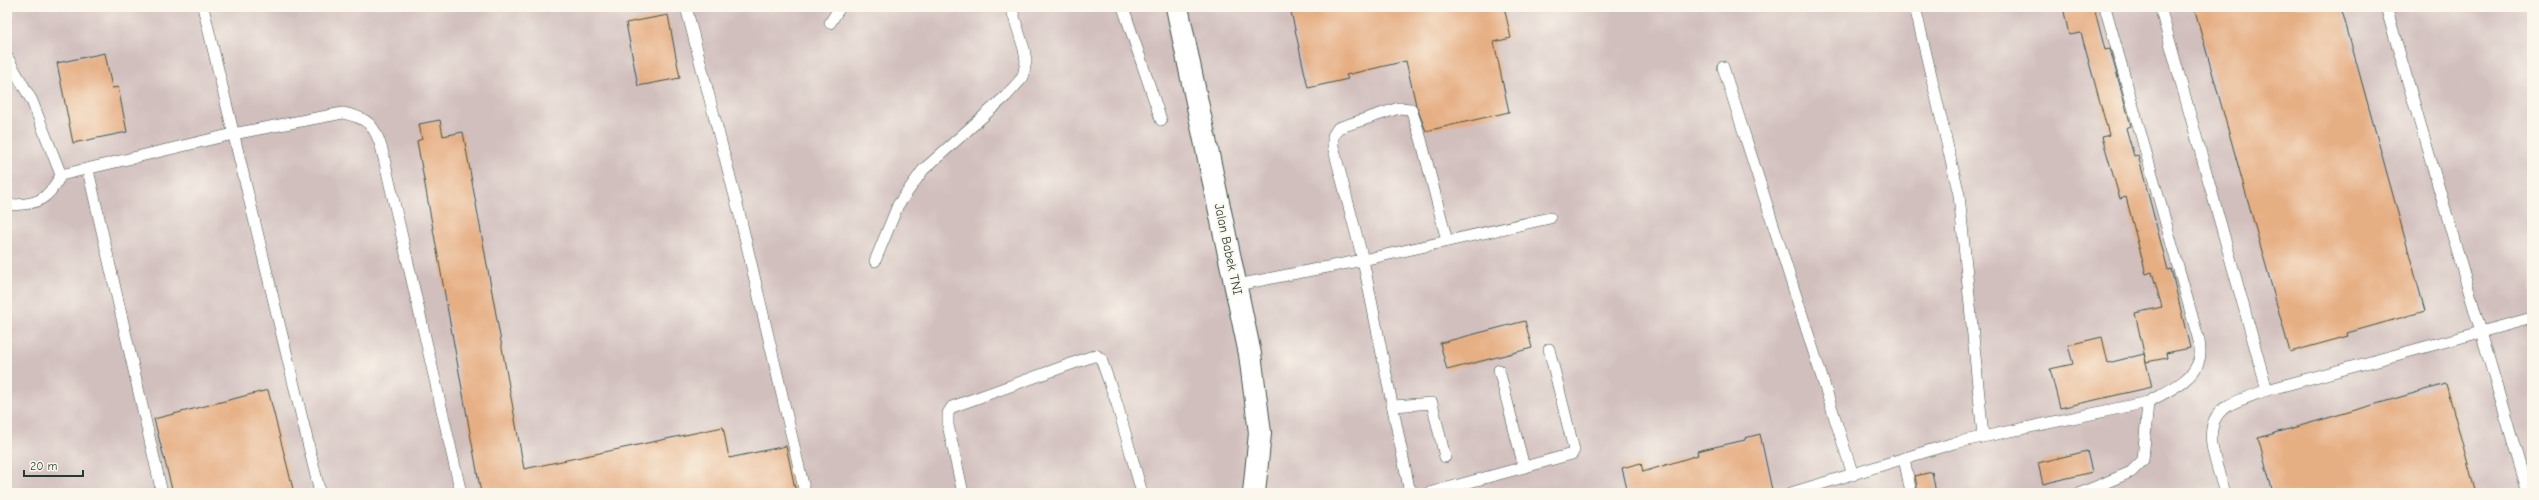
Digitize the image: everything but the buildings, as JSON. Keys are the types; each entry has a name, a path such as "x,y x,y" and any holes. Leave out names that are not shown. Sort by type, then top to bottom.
{"street":[{"name":"Jalan Babek TNI","path":"1177,7 1237,285 1250,354 1260,433 1254,493"}],"lane":[{"path":"203,7 320,493"},
{"path":"686,7 739,212 805,493"},
{"path":"830,23 840,7"},
{"path":"875,261 898,206 923,170 1006,96 1023,77 1026,61 1024,49 1011,7"},
{"path":"1123,7 1161,120"},
{"path":"1915,7 1959,195 1983,436"},
{"path":"1791,493 1904,458 1983,436 2148,402 2173,388 2194,371 2200,359 2199,341 2105,7"},
{"path":"2160,7 2267,390"},
{"path":"2386,7 2528,493"},
{"path":"7,57 32,101 61,175 51,194 38,201 7,205"},
{"path":"1723,67 1853,475"},
{"path":"1414,493 1409,488 1394,406 1363,260 1333,146 1333,136 1338,128 1399,108 1412,109 1415,114 1446,241"},
{"path":"61,175 88,170 234,134 343,113 359,116 369,123 377,133 460,493"},
{"path":"88,170 162,493"},
{"path":"1237,285 1363,260 1550,218"},
{"path":"2225,493 2210,437 2215,417 2228,406 2267,390 2532,318"},
{"path":"1429,493 1567,455 1574,450 1549,348"},
{"path":"963,493 948,425 948,413 952,407 1096,355 1101,359 1117,404 1142,493"},
{"path":"1500,370 1524,467"},
{"path":"1394,406 1432,402 1445,457"},
{"path":"2081,493 2126,475 2143,460 2148,402"},
{"path":"1904,458 1911,493"},
{"path":"1249,493 1254,493"}],"shaded area":[{"path":"7,7 2532,7 2532,493 7,493"}]}
